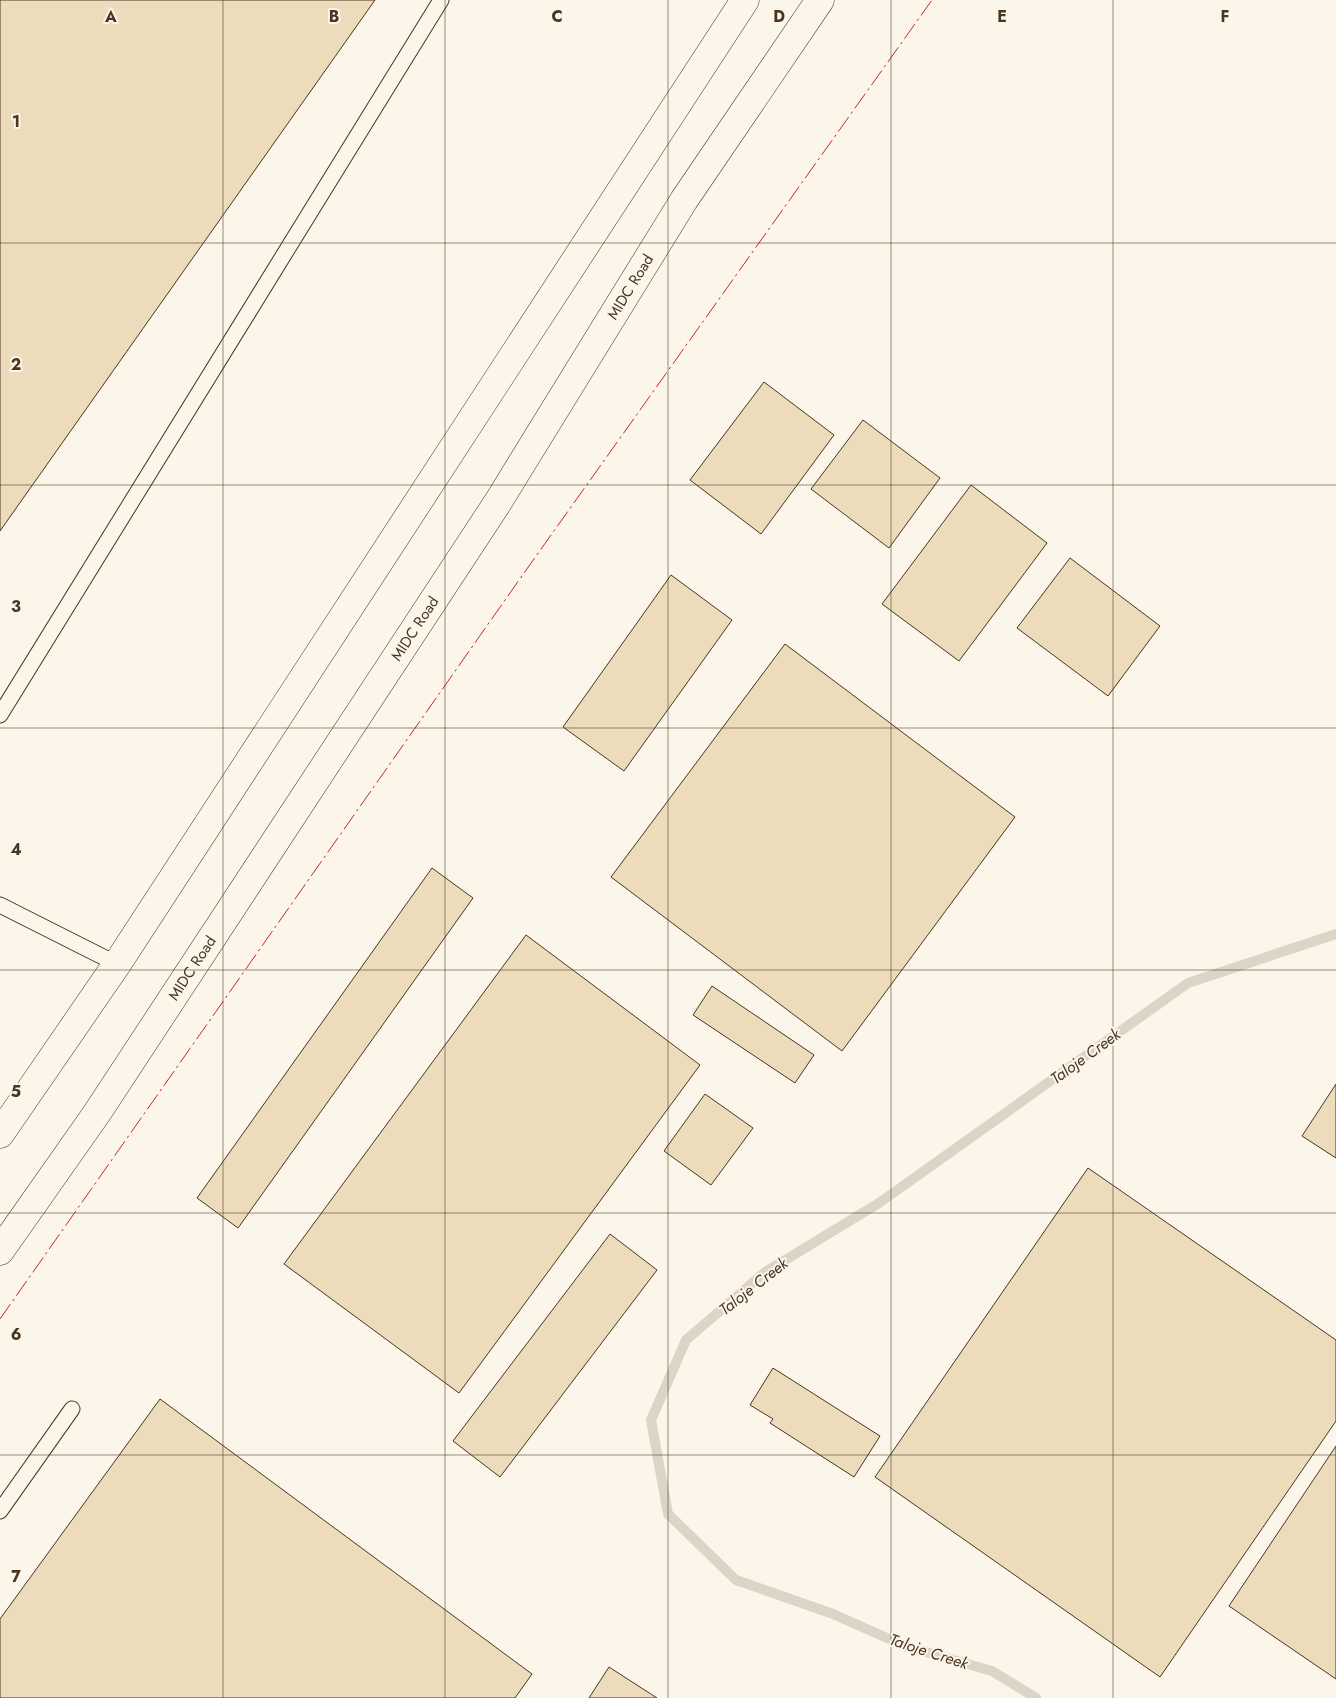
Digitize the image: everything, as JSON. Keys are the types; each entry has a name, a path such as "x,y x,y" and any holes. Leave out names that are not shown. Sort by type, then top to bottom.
{"main road":[{"path":"0,1134 117,964 745,0"},
{"name":"MIDC Road","path":"0,1251 97,1113 498,502 684,200 820,0"}],"lane":[{"path":"0,715 441,0"},
{"path":"0,905 117,964"},
{"path":"0,1511 72,1409"}],"building":[{"path":"0,0 375,0 0,531"},
{"path":"764,382 834,435 761,534 690,480"},
{"path":"863,420 940,478 889,548 811,489"},
{"path":"971,485 1047,543 959,661 882,604"},
{"path":"1070,558 1160,626 1108,696 1017,628"},
{"path":"671,575 732,620 624,771 563,727"},
{"path":"785,644 1015,817 842,1051 611,877"},
{"path":"432,868 473,898 238,1228 197,1198"},
{"path":"526,935 700,1065 459,1393 284,1264"},
{"path":"712,986 814,1055 795,1083 693,1015"},
{"path":"1336,1084 1336,1158 1302,1136"},
{"path":"705,1094 753,1128 711,1185 664,1151"},
{"path":"1088,1168 1336,1340 1336,1421 1160,1677 875,1477"},
{"path":"610,1234 657,1270 500,1477 453,1441"},
{"path":"773,1368 880,1436 854,1477 770,1423 773,1419 750,1405"},
{"path":"160,1399 532,1674 515,1698 0,1698 0,1619"},
{"path":"1336,1446 1336,1679 1229,1606"},
{"path":"609,1667 657,1698 589,1698"}],"waterway":[{"name":"Taloje Creek","path":"1036,1698 992,1671 905,1646 833,1614 736,1580 668,1514 651,1420 686,1340 764,1273 879,1203 1188,983 1336,934"}],"power":[{"path":"0,1319 524,573 932,0"}]}
